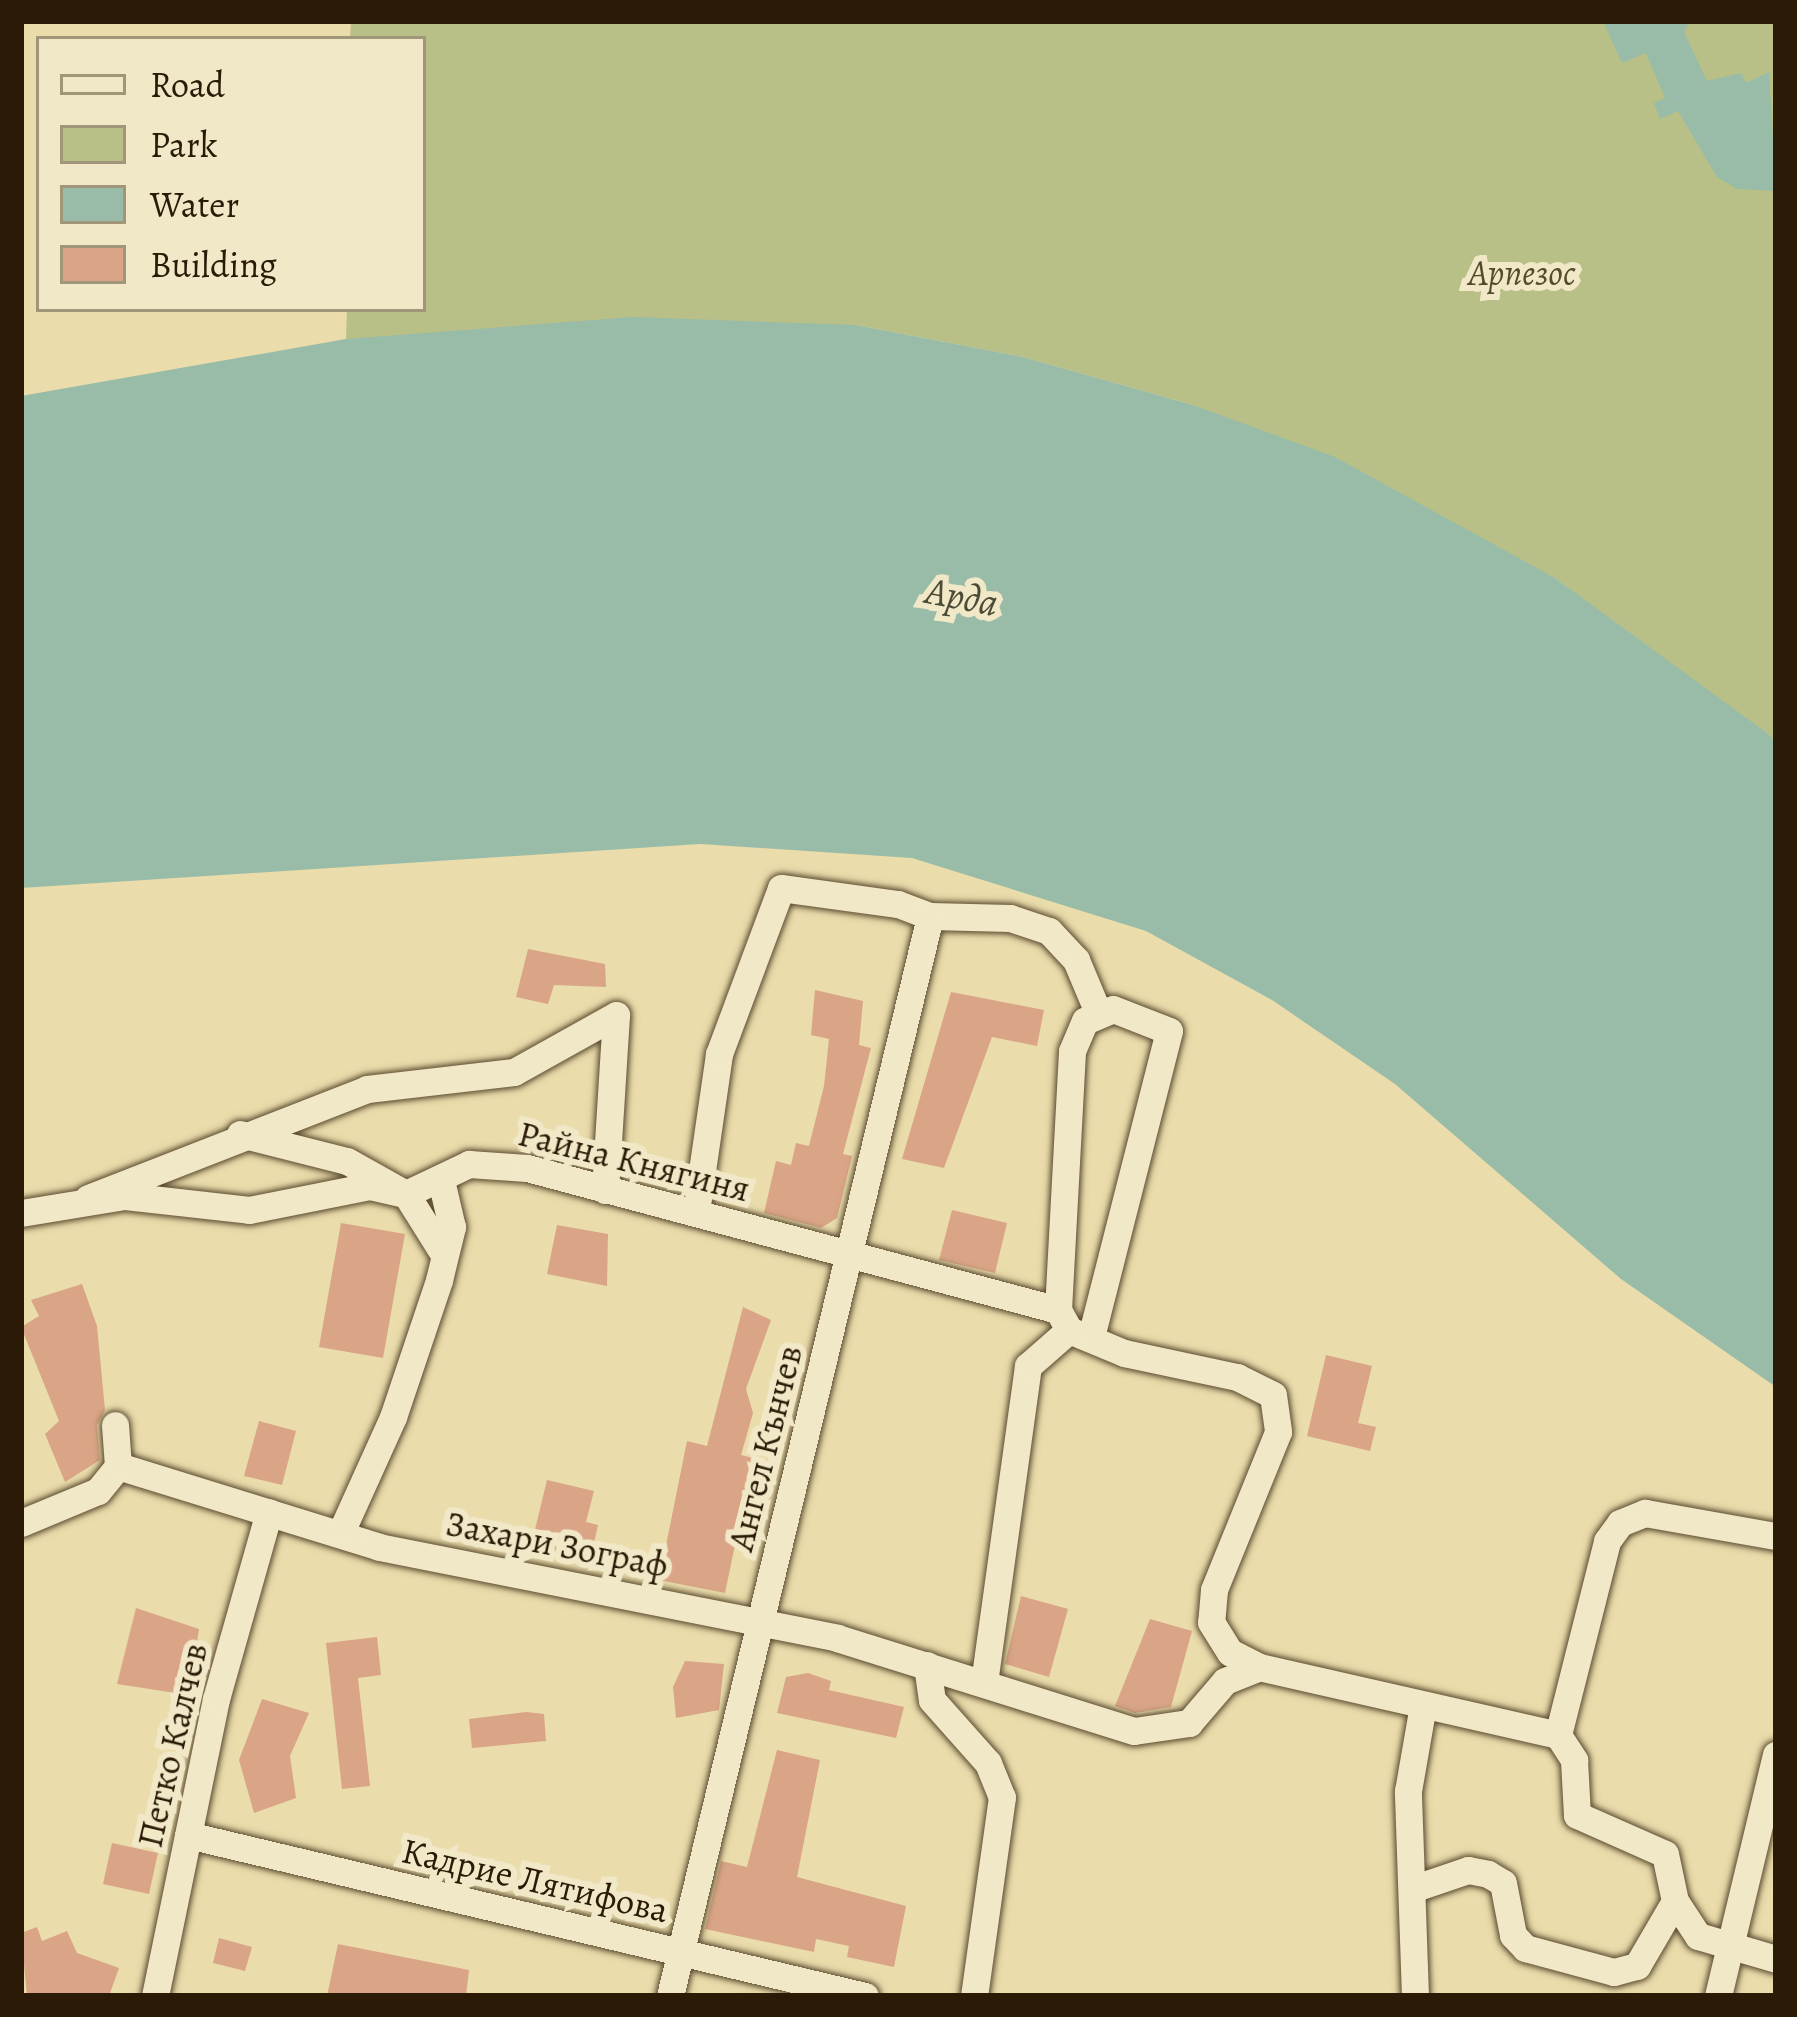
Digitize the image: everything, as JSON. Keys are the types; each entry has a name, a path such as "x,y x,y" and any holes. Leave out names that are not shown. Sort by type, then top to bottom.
{"street":[{"path":"696,1212 718,1054 781,888 898,904 930,916 1010,918 1049,931 1076,961 1097,1010"},
{"name":"Ангел Кънчев","path":"670,1996 930,916"},
{"path":"1073,1326 1072,1051 1097,1010"},
{"path":"985,1683 1028,1366 1073,1326 1169,1031 1097,1010"},
{"path":"88,1198 240,1134 367,1089 514,1072 616,1015 605,1190"},
{"path":"240,1134 347,1161 406,1194 443,1253"},
{"name":"Райна Княгиня","path":"21,1213 88,1198 249,1210 326,1189 406,1194 469,1164 493,1162 849,1254 1073,1326 1159,1363 1237,1376 1273,1395 1277,1432 1214,1590 1211,1622 1230,1652 1259,1667"},
{"path":"342,1530 393,1418 452,1227 441,1180"},
{"path":"21,1523 98,1491 118,1466 115,1425"},
{"name":"Захари Зограф","path":"118,1466 342,1530 379,1547 625,1591 927,1665 1134,1731 1162,1733 1189,1723 1225,1681 1259,1667"},
{"name":"Петко Калчев","path":"155,1996 216,1699 269,1512"},
{"path":"1558,1735 1606,1541 1620,1523 1645,1514 1776,1536"},
{"path":"927,1665 932,1700 988,1763 1002,1797 974,1996"},
{"path":"1259,1667 1558,1735 1574,1760 1577,1815 1665,1854 1675,1901 1698,1936 1729,1951 1776,1959"},
{"path":"1415,1996 1415,1888 1408,1791 1423,1705"},
{"path":"1718,1996 1767,1834 1776,1755"},
{"name":"Кадрие Лятифова","path":"188,1834 865,1996"},
{"path":"1415,1888 1468,1870 1488,1874 1503,1883 1513,1934 1525,1948 1614,1972 1637,1966 1675,1901"}],"green space":[{"name":"Арпезос","path":"351,21 1776,21 1776,743 1555,578 1193,405 1023,357 856,325 346,339 347,312 426,312 426,36 350,36"}],"water":[{"path":"1603,21 1690,21 1684,32 1707,81 1741,73 1746,83 1769,72 1776,191 1737,189 1717,177 1678,111 1660,119 1654,103 1665,98 1646,53 1622,63"},
{"name":"Арда","path":"633,317 856,325 1023,357 1193,405 1335,457 1555,578 1767,733 1776,743 1776,1387 1621,1279 1395,1084 1272,1000 1146,931 912,858 700,844 21,888 21,396 346,339"}],"building":[{"path":"528,949 605,964 606,987 554,985 548,1004 516,997"},
{"path":"815,990 863,1001 859,1045 871,1048 843,1154 852,1156 837,1218 821,1228 764,1213 776,1161 791,1165 796,1143 809,1146 824,1086 829,1039 811,1035"},
{"path":"951,992 1044,1010 1037,1046 992,1037 944,1168 902,1159"},
{"path":"952,1210 1007,1223 995,1273 939,1260"},
{"path":"341,1223 405,1234 383,1358 319,1347"},
{"path":"557,1225 608,1234 607,1286 547,1274"},
{"path":"82,1284 97,1326 105,1410 97,1425 100,1460 65,1482 45,1434 59,1421 21,1327 39,1316 31,1300"},
{"path":"743,1307 771,1320 746,1389 753,1413 741,1455 753,1458 725,1593 659,1580 687,1441 707,1446"},
{"path":"1326,1355 1372,1366 1358,1423 1376,1427 1370,1451 1307,1436"},
{"path":"259,1421 296,1431 282,1485 244,1476"},
{"path":"547,1480 594,1491 586,1522 598,1525 590,1560 531,1546"},
{"path":"1021,1596 1068,1609 1049,1677 1005,1664"},
{"path":"136,1608 199,1629 191,1683 182,1694 117,1684"},
{"path":"1150,1619 1192,1631 1171,1707 1135,1713 1115,1706"},
{"path":"377,1637 381,1675 358,1678 370,1786 342,1789 326,1643"},
{"path":"685,1661 724,1664 719,1710 676,1718 673,1687"},
{"path":"808,1673 831,1681 829,1690 904,1707 896,1738 777,1713 786,1677"},
{"path":"262,1699 309,1713 290,1756 296,1798 254,1813 239,1760"},
{"path":"544,1714 546,1741 472,1748 469,1719"},
{"path":"777,1750 820,1760 797,1877 906,1906 894,1967 847,1957 849,1946 816,1939 814,1952 705,1929 721,1861 747,1867"},
{"path":"112,1843 158,1853 149,1894 103,1884"},
{"path":"37,1927 42,1941 67,1931 77,1953 119,1968 109,1996 27,1996 21,1933"},
{"path":"219,1938 252,1947 245,1971 213,1963"},
{"path":"338,1944 469,1970 466,1996 327,1996"}]}
